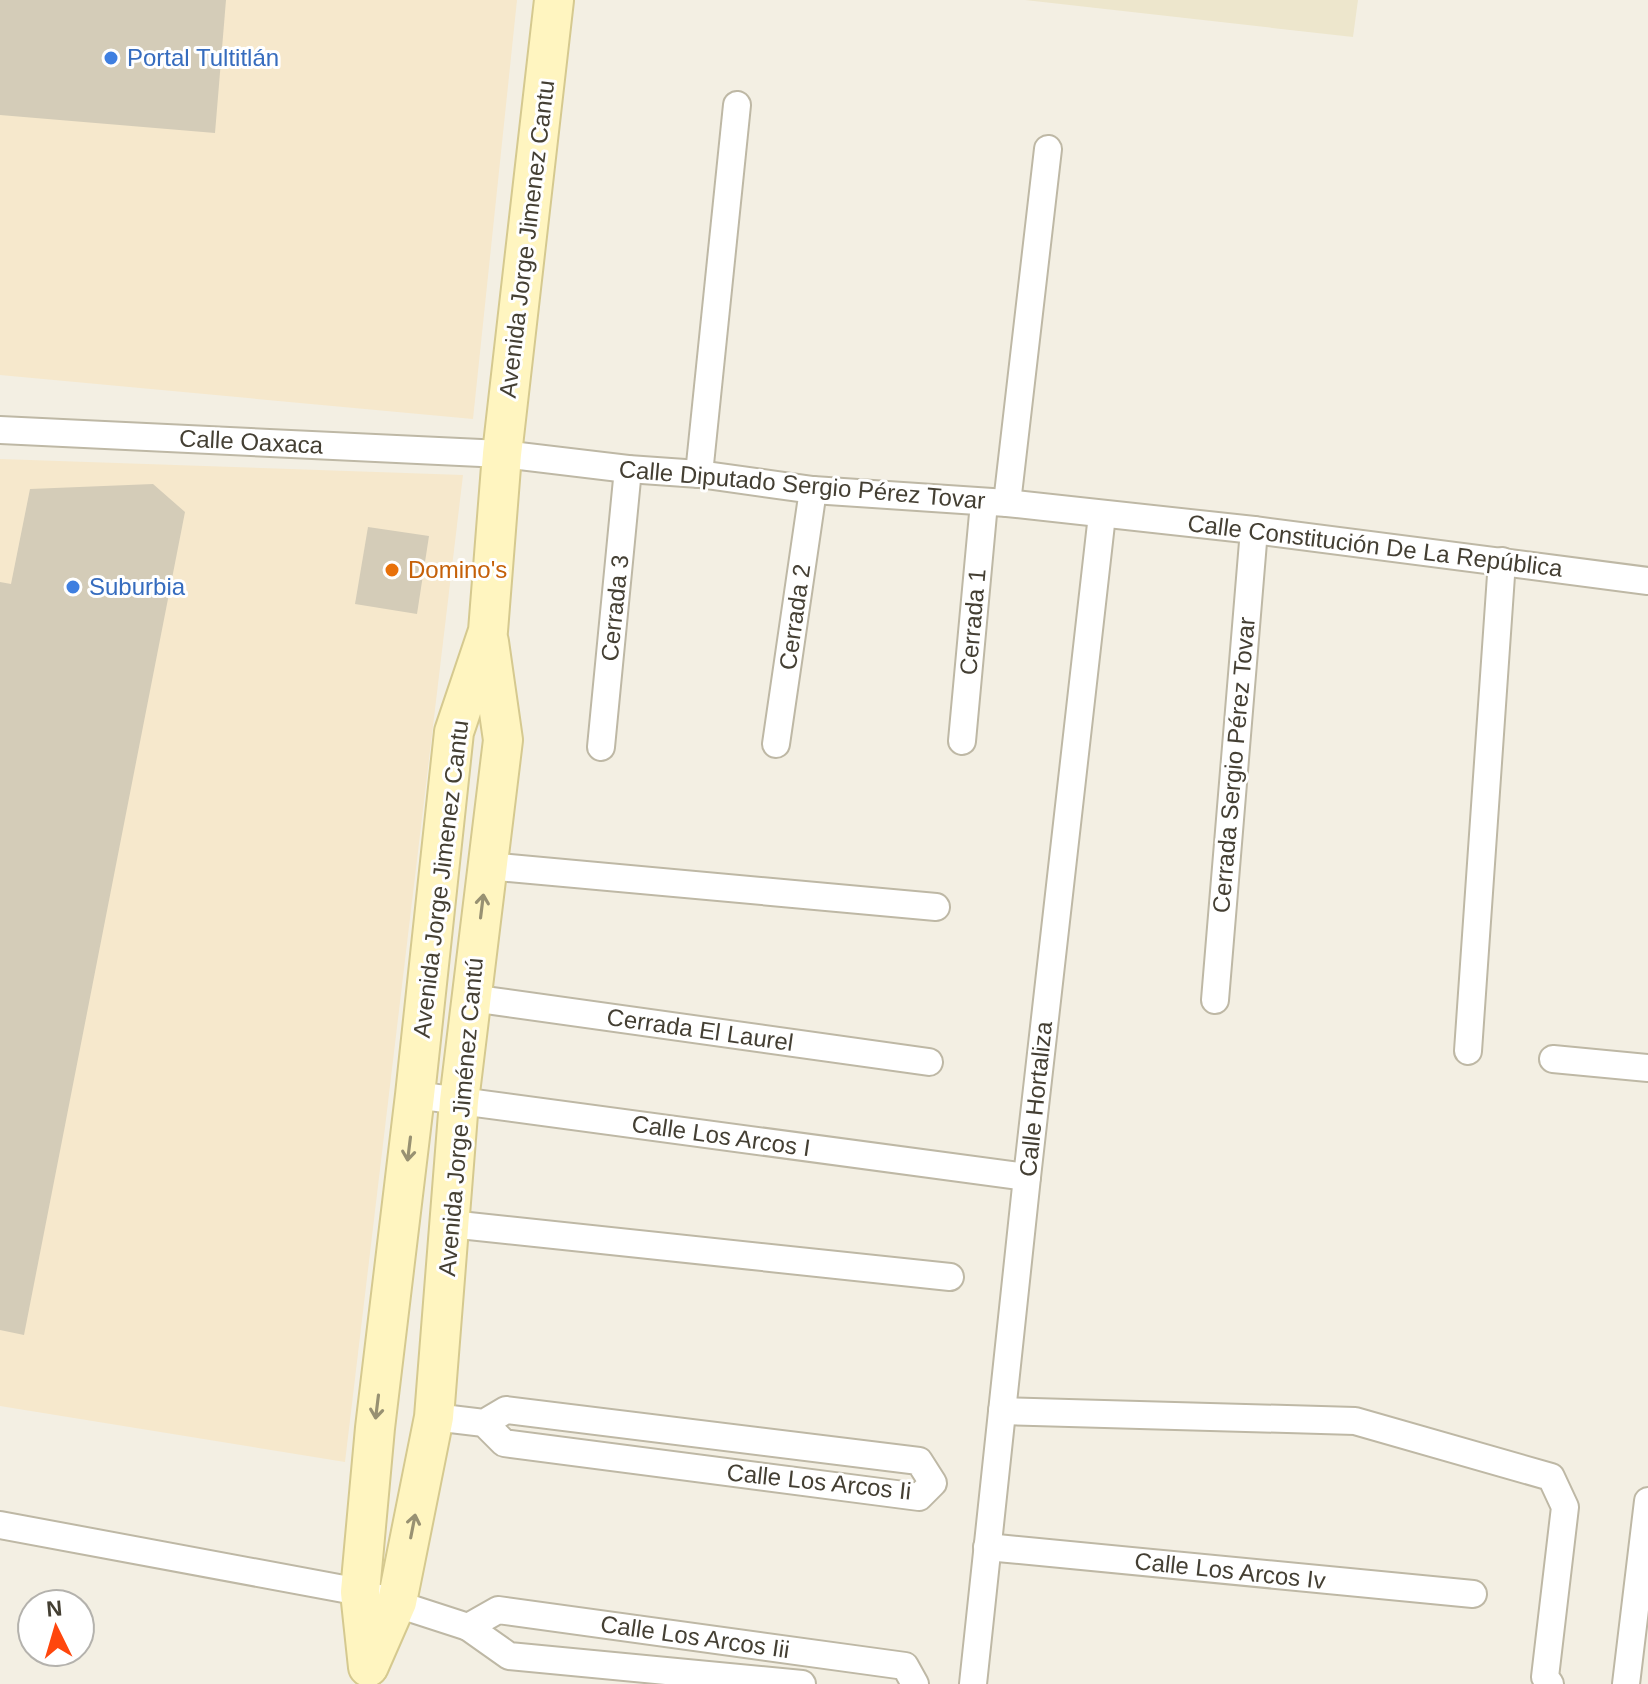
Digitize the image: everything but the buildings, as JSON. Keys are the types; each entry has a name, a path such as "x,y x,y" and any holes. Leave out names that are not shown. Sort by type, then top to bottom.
{"main road":[{"name":"Avenida Jorge Jimenez Cantu","path":"366,1675 360,1592 375,1428 454,732 488,631 502,454 554,0"},
{"name":"Avenida Jorge Jiménez Cantú","path":"397,1602 434,1417 459,1101 503,740 488,631"},
{"name":"Avenida Jorge Jimenez Cantu","path":"366,1675 397,1602"}],"street":[{"path":"699,474 737,105"},
{"name":"Cerrada 1","path":"962,741 1048,149"},
{"name":"Calle Oaxaca","path":"0,430 502,454"},
{"name":"Calle Diputado Sergio Pérez Tovar","path":"502,454 699,474 813,490 995,503 1102,515"},
{"name":"Cerrada 3","path":"601,747 628,469"},
{"name":"Cerrada 2","path":"776,744 813,490"},
{"name":"Calle Constitución De La República","path":"1102,515 1254,530 1648,581"},
{"name":"Calle Hortaliza","path":"973,1684 1102,515"},
{"name":"Cerrada Sergio Pérez Tovar","path":"1215,1000 1254,530"},
{"path":"1468,1051 1502,561"},
{"path":"487,866 936,907"},
{"name":"Cerrada El Laurel","path":"471,998 929,1062"},
{"path":"1553,1059 1648,1068"},
{"name":"Calle Los Arcos I","path":"415,1095 1027,1177"},
{"path":"450,1224 950,1277"},
{"name":"Calle Los Arcos Ii","path":"434,1417 484,1423 506,1410 919,1461 933,1483 919,1497 504,1443 484,1423"},
{"path":"1002,1411 1355,1421 1551,1477 1565,1507 1545,1677 1550,1684"},
{"path":"714,1470 718,1436"},
{"path":"1626,1684 1648,1501"},
{"name":"Calle Los Arcos Iii","path":"0,1525 360,1592 468,1627 509,1656 802,1684"},
{"name":"Calle Los Arcos Iv","path":"987,1547 1473,1594"},
{"name":"Calle Los Arcos Iii","path":"468,1627 498,1610 905,1666 915,1684"},
{"path":"704,1674 707,1639"}],"shaded area":[{"name":"Portal Tultitlán","path":"0,0 517,0 473,419 0,375"},
{"path":"1025,0 1358,0 1353,37"},
{"path":"0,459 463,475 345,1462 0,1406"}],"place":[{"name":"Portal Tultitlán","path":"111,58"},
{"name":"Domino's","path":"392,570"},
{"name":"Suburbia","path":"73,587"}]}
